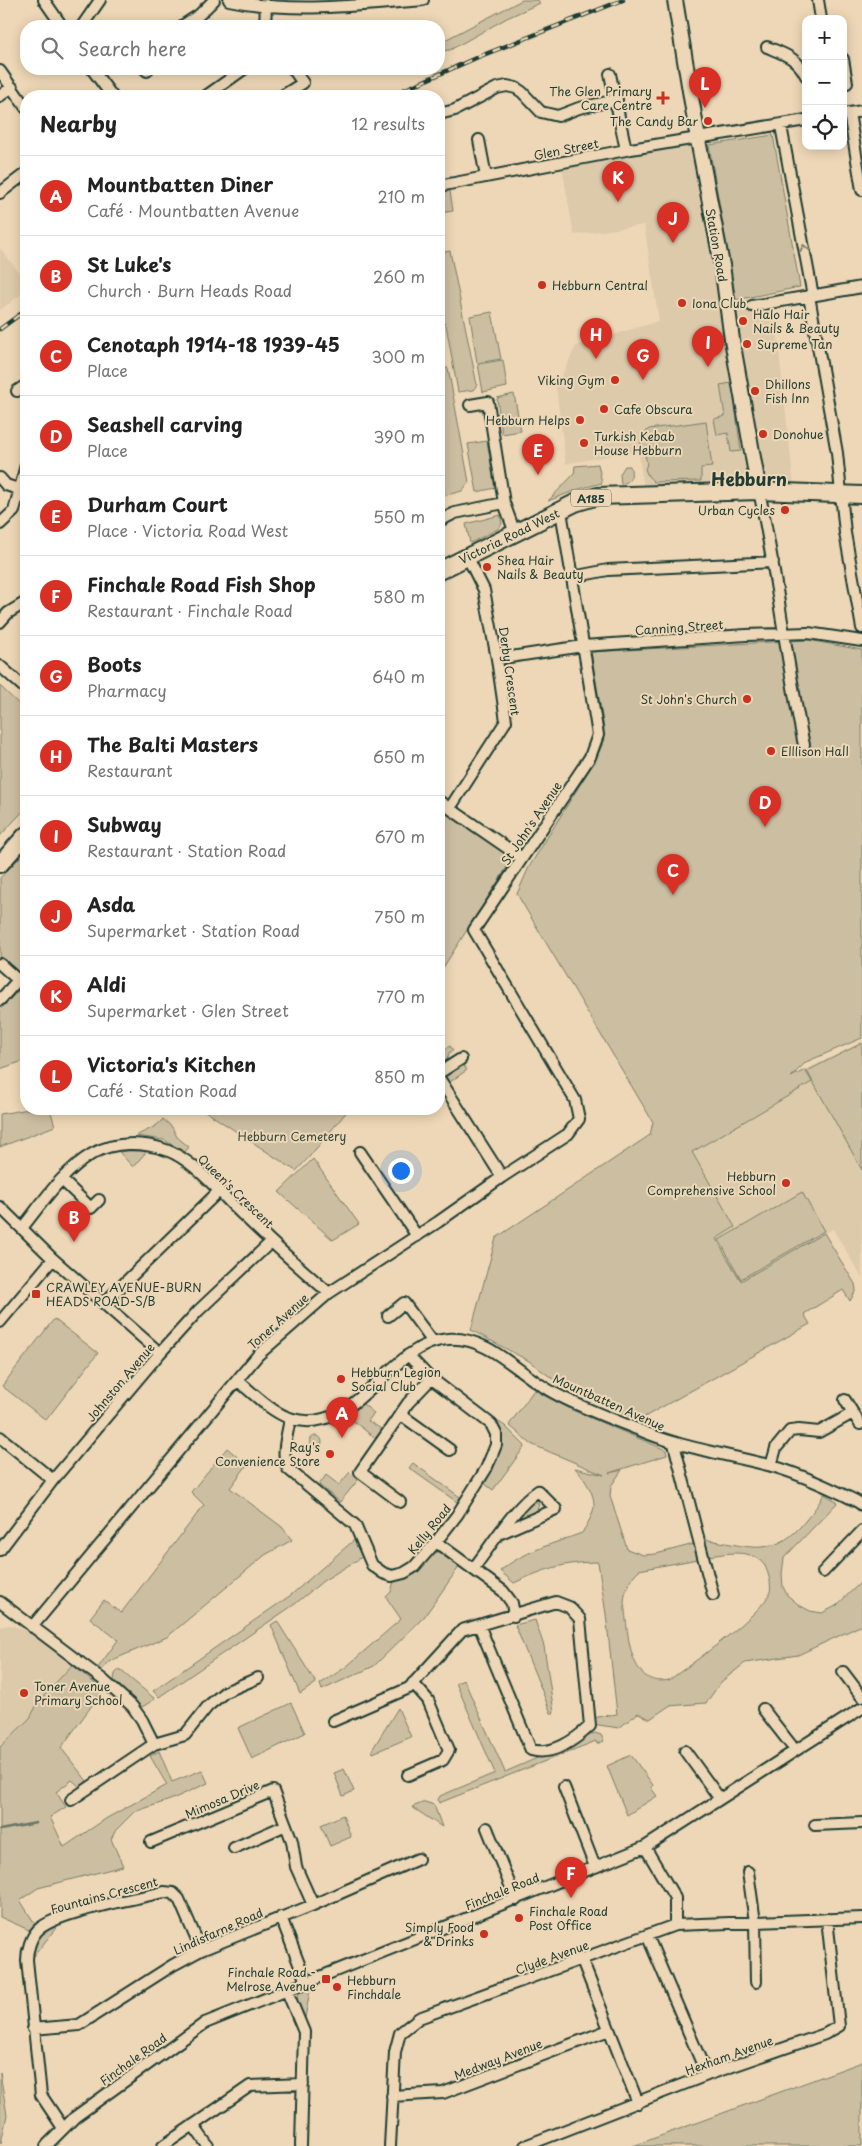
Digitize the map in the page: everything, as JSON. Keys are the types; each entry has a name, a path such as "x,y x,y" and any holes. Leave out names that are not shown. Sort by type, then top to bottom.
{"main road":[{"name":"Station Road","path":"675,0 698,138 722,264 732,340 759,491"},
{"name":"A185","path":"759,491 862,495"},
{"name":"Victoria Road West","path":"445,568 576,503 598,496 759,491"},
{"path":"0,864 20,842"}],"street":[{"path":"44,0 58,20"},
{"path":"86,20 100,0"},
{"path":"192,20 199,16 214,0"},
{"path":"229,0 266,5 424,0"},
{"path":"818,0 820,15"},
{"path":"265,20 266,5"},
{"path":"767,47 787,55 796,61 802,70"},
{"path":"0,72 20,99"},
{"path":"610,74 626,150"},
{"path":"96,75 108,90"},
{"path":"214,90 236,75"},
{"path":"292,90 303,83 297,75"},
{"path":"445,112 462,107 497,88 507,86 522,92 541,112 558,116 590,105 617,100"},
{"path":"0,96 12,87"},
{"path":"847,114 862,111"},
{"path":"847,117 859,151 862,190"},
{"name":"Glen Street","path":"445,185 626,150 781,126 802,121"},
{"path":"781,126 837,453 845,533 862,628"},
{"path":"479,140 486,177"},
{"path":"0,193 20,178"},
{"path":"752,306 862,287"},
{"path":"470,405 488,402 504,503 515,533"},
{"path":"0,478 6,485 20,490"},
{"path":"759,491 774,562 786,634 792,687 804,745"},
{"path":"0,524 14,511 20,493"},
{"path":"445,519 455,513 504,503"},
{"name":"St John's Avenue","path":"561,511 598,734 590,757 474,930 574,1100 579,1119"},
{"name":"Derby Crescent","path":"450,808 506,721 484,590 467,556"},
{"path":"572,577 608,570 774,562"},
{"path":"0,622 8,613 20,606"},
{"name":"Canning Street","path":"497,659 583,646 786,634 808,633 862,641"},
{"path":"0,666 20,684"},
{"path":"445,805 522,858"},
{"path":"0,964 18,980 0,1000"},
{"path":"445,1069 461,1059"},
{"path":"445,1087 502,1177"},
{"name":"Toner Avenue","path":"32,1627 258,1355 329,1293 418,1236 502,1177 568,1134 579,1119"},
{"name":"Queen's Crescent","path":"22,1228 71,1169 93,1153 128,1144 167,1151 190,1164 271,1242 329,1293"},
{"path":"360,1152 418,1236"},
{"path":"62,1180 91,1208 99,1200"},
{"path":"104,1303 218,1192"},
{"path":"0,1207 160,1353"},
{"name":"Johnston Avenue","path":"0,1550 53,1480 160,1353 198,1311 271,1242"},
{"path":"0,1322 54,1258"},
{"path":"388,1316 404,1304 433,1342"},
{"name":"Mountbatten Avenue","path":"237,1380 268,1406 290,1418 319,1420 346,1410 408,1355 427,1343 463,1338 480,1344 498,1354 535,1383 555,1394 674,1444 771,1466 828,1486 862,1505"},
{"name":"Kelly Road","path":"290,1418 284,1462 288,1469 354,1525 372,1564 383,1573 392,1576 404,1573 414,1567 458,1515 486,1469 496,1445 496,1434 491,1424 431,1379 408,1355"},
{"path":"400,1502 360,1472 400,1414 431,1379"},
{"path":"845,1400 860,1424"},
{"path":"771,1466 776,1448 790,1432 799,1430 819,1432 853,1413"},
{"path":"400,1414 450,1450"},
{"path":"0,1437 53,1480"},
{"path":"674,1444 714,1595"},
{"path":"473,1569 523,1504 538,1491 556,1509 501,1533"},
{"path":"823,1572 862,1531"},
{"path":"436,1542 502,1591 512,1603 514,1616"},
{"path":"0,1602 102,1679 132,1706 142,1720 154,1744"},
{"path":"333,1721 408,1688 462,1630 478,1625 514,1616 556,1602 569,1607 580,1619 590,1726 576,1739 549,1750 538,1752 531,1750 478,1625"},
{"path":"843,1672 862,1697"},
{"path":"71,1800 154,1744 185,1735 208,1706 225,1692 258,1678"},
{"path":"408,1775 444,1760 449,1750 428,1700 413,1683"},
{"name":"Finchale Road","path":"46,2146 75,2117 205,2023 645,1847 862,1708"},
{"path":"762,1709 795,1750"},
{"path":"685,1751 720,1800"},
{"path":"564,1786 595,1867"},
{"name":"Mimosa Drive","path":"151,1842 273,1791 292,1841 296,1867 313,1905"},
{"path":"815,1825 862,1823"},
{"path":"234,1848 286,1825"},
{"path":"487,1828 516,1900"},
{"path":"645,1847 675,1898 675,1924"},
{"name":"Lindisfarne Road","path":"33,2028 78,2025 173,1965 201,1950 313,1905 418,1859"},
{"path":"748,1872 754,1922 756,1982"},
{"name":"Fountains Crescent","path":"63,2128 41,2096 27,1953 37,1930 59,1917 164,1892 173,1893 179,1899 201,1950"},
{"path":"281,1918 306,1982"},
{"name":"Clyde Avenue","path":"390,2146 395,2052 400,2032 419,2018 582,1960 675,1924 862,1918"},
{"name":"Hexham Avenue","path":"525,2146 707,2075 825,2034 839,2026 827,1919"},
{"path":"647,1935 707,2075"},
{"path":"582,1960 638,2102"},
{"path":"287,1991 304,2032 301,2146"},
{"name":"Medway Avenue","path":"392,2096 443,2093 609,2030"},
{"path":"163,2146 250,2086 303,2084"},
{"path":"193,2125 208,2146"}],"shaded area":[{"path":"706,142 731,303 773,296 794,487 752,484 689,484 644,489 638,450 566,464 556,388 576,346 659,321 644,225 574,235 562,167"},
{"path":"0,248 20,274 20,295 0,310"},
{"name":"Hebburn Comprehensive School","path":"862,1042 862,1278 833,1229 741,1281 716,1238 735,1226 692,1152 812,1082 805,1070"},
{"name":"Toner Avenue Primary School","path":"10,1625 29,1631 72,1664 39,1701 30,1718 0,1746 0,1627"}],"green space":[{"path":"522,0 538,0 540,3 507,18 450,50 445,50 445,40"},
{"path":"773,135 800,287 736,300 709,145"},
{"path":"445,191 450,191 453,211 445,212"},
{"path":"450,251 477,385 473,390 458,392 445,324 445,252"},
{"path":"492,312 501,359 477,363 470,316"},
{"path":"503,360 507,387 483,392 478,364"},
{"path":"448,368 469,482 462,491 445,495 445,369"},
{"path":"732,383 741,451 731,452 728,433 717,435 714,419 725,416 720,385"},
{"path":"514,394 521,431 502,434 497,398"},
{"path":"706,421 712,467 701,468 701,481 654,482 648,476 645,469 647,464 641,445 643,435 649,429"},
{"path":"487,441 495,488 477,492 468,444"},
{"path":"598,464 602,483 579,489 548,501 574,474 575,466"},
{"path":"625,466 630,466 631,475 627,482 621,484 620,474"},
{"path":"500,515 502,524 498,529 470,543 466,524"},
{"path":"808,640 862,650 862,1038 806,1062 791,1077 805,1070 812,1082 692,1152 735,1227 716,1239 741,1281 824,1233 855,1284 856,1290 850,1301 843,1290 804,1314 810,1324 639,1420 553,1379 529,1361 471,1330 496,1238 650,1135 653,1122 517,894 529,867 596,759 603,743 604,728 591,652"},
{"path":"0,686 20,705 20,814 0,836"},
{"path":"445,810 504,849 509,864 445,965"},
{"path":"20,857 20,974 0,956 0,878"},
{"path":"19,990 20,1062 0,1069 0,1010"},
{"path":"862,1043 862,1170 807,1071"},
{"path":"450,1046 453,1050 449,1053 445,1062 445,1049"},
{"path":"463,1065 467,1070 447,1084 445,1082 446,1072 451,1068 456,1069"},
{"path":"20,1111 20,1115 52,1115 55,1126 0,1147 0,1114"},
{"name":"Hebburn Cemetery","path":"211,1115 344,1115 296,1171"},
{"path":"163,1119 172,1127 177,1137 189,1147 185,1152 164,1140 136,1136 154,1127"},
{"path":"147,1151 133,1167 119,1152"},
{"path":"313,1159 359,1224 333,1240 279,1192"},
{"path":"802,1192 824,1231 741,1279 719,1240"},
{"path":"54,1319 98,1353 46,1420 2,1386"},
{"path":"534,1390 572,1410 666,1450 667,1455 609,1473 622,1470 611,1486 610,1496 627,1549 643,1555 656,1554 694,1544 698,1559 639,1570 628,1584 624,1602 629,1641 637,1666 645,1675 655,1680 669,1680 741,1625 765,1601 770,1592 767,1572 760,1560 753,1556 738,1553 708,1556 702,1539 746,1546 771,1546 783,1541 794,1533 813,1511 824,1494 838,1502 784,1558 783,1587 787,1595 799,1605 810,1611 822,1613 836,1606 862,1581 862,1625 798,1655 745,1663 721,1682 706,1703 669,1706 650,1719 638,1713 619,1728 592,1724 592,1718 617,1714 598,1562 575,1563 555,1567 514,1583 500,1571 528,1553 582,1533 592,1514 594,1500 586,1482 575,1468 604,1475 531,1444 509,1425"},
{"path":"363,1404 374,1413 368,1421 383,1430 375,1438 348,1417"},
{"path":"494,1419 505,1426 525,1446 493,1490 485,1484 496,1463 502,1432"},
{"path":"314,1436 318,1436 322,1442 318,1448 314,1448 310,1444 310,1440"},
{"path":"227,1448 247,1465 230,1488 282,1527 292,1540 265,1555 167,1637 117,1658 108,1663 101,1671 97,1669 118,1640 90,1618 104,1600 121,1613 204,1505 191,1492"},
{"path":"413,1463 460,1497 457,1502 409,1468"},
{"path":"350,1472 358,1480 340,1502 319,1485 326,1475 339,1485"},
{"path":"533,1500 539,1504 536,1513 516,1521"},
{"path":"354,1540 362,1557 323,1581 295,1604 159,1697 153,1691 291,1595"},
{"path":"434,1552 439,1552 459,1567 424,1617 374,1666 322,1690 320,1684 346,1667 401,1619 386,1597 391,1592 394,1581 412,1575"},
{"path":"535,1620 544,1646 554,1713 551,1713 515,1625"},
{"path":"277,1621 316,1683 300,1694 271,1625"},
{"path":"72,1665 103,1690 61,1748 87,1781 80,1787 72,1780 56,1792 66,1807 50,1817 64,1847 107,1818 167,1785 150,1756 159,1751 172,1782 202,1770 208,1783 170,1800 134,1812 116,1830 111,1839 123,1866 38,1888 20,1900 35,1924 29,1930 0,1917 0,1747 30,1718 39,1701"},
{"path":"119,1669 155,1699 142,1707 114,1680 115,1674"},
{"path":"464,1680 505,1772 595,1733 601,1735 604,1741 597,1744 596,1741 439,1803 440,1796 495,1773 456,1683"},
{"path":"291,1703 305,1733 252,1759 238,1728"},
{"path":"398,1708 411,1737 373,1753 372,1750"},
{"path":"631,1755 653,1785 651,1788 657,1796 627,1815 607,1766"},
{"path":"344,1769 354,1791 343,1796 334,1773"},
{"path":"425,1802 434,1805 442,1827 412,1807"},
{"path":"343,1815 351,1837 330,1846 321,1825"},
{"path":"63,1919 30,1961 33,1945 36,1940 44,1931"},
{"path":"310,1990 304,2024 297,1999 299,1993"},
{"path":"862,2062 862,2146 633,2146"},
{"path":"0,2073 7,2115 1,2143 0,2143"}],"waterway":[{"path":"0,1830 36,1823"}],"railway":[{"path":"445,72 623,0"},
{"path":"404,90 437,75"},
{"path":"0,329 20,314"}],"place":[{"name":"The Glen Primary Care Centre","path":"663,98"},
{"name":"Victoria's Kitchen","path":"705,108"},
{"name":"The Candy Bar","path":"708,121"},
{"name":"Aldi","path":"618,202"},
{"name":"Asda","path":"673,243"},
{"name":"Hebburn Central","path":"542,285"},
{"name":"Iona Club","path":"682,303"},
{"name":"Halo Hair Nails & Beauty","path":"743,321"},
{"name":"Supreme Tan","path":"747,344"},
{"name":"The Balti Masters","path":"596,359"},
{"name":"Subway","path":"708,367"},
{"name":"Viking Gym","path":"615,380"},
{"name":"Boots","path":"643,380"},
{"name":"Dhillons Fish Inn","path":"755,391"},
{"name":"Cafe Obscura","path":"604,409"},
{"name":"Hebburn Helps","path":"580,420"},
{"name":"Donohue","path":"763,434"},
{"name":"Turkish Kebab House Hebburn","path":"584,443"},
{"name":"Durham Court","path":"538,475"},
{"name":"Urban Cycles","path":"785,510"},
{"name":"Shea Hair Nails & Beauty","path":"487,567"},
{"name":"St John's Church","path":"747,699"},
{"name":"Elllison Hall","path":"771,751"},
{"name":"Seashell carving","path":"765,827"},
{"name":"Cenotaph 1914-18 1939-45","path":"673,895"},
{"name":"Hebburn Comprehensive School","path":"786,1183"},
{"name":"St Luke's","path":"74,1242"},
{"name":"CRAWLEY AVENUE-BURN HEADS ROAD-S/B","path":"36,1294"},
{"name":"Hebburn Legion Social Club","path":"341,1379"},
{"name":"Mountbatten Diner","path":"342,1438"},
{"name":"Ray's Convenience Store","path":"330,1454"},
{"name":"Toner Avenue Primary School","path":"24,1693"},
{"name":"Finchale Road Fish Shop","path":"571,1898"},
{"name":"Finchale Road Post Office","path":"519,1918"},
{"name":"Simply Food & Drinks","path":"484,1934"},
{"name":"Finchale Road - Melrose Avenue","path":"326,1979"},
{"name":"Hebburn Finchdale","path":"337,1987"}],"district":[{"name":"Hebburn","path":"749,478"}]}
